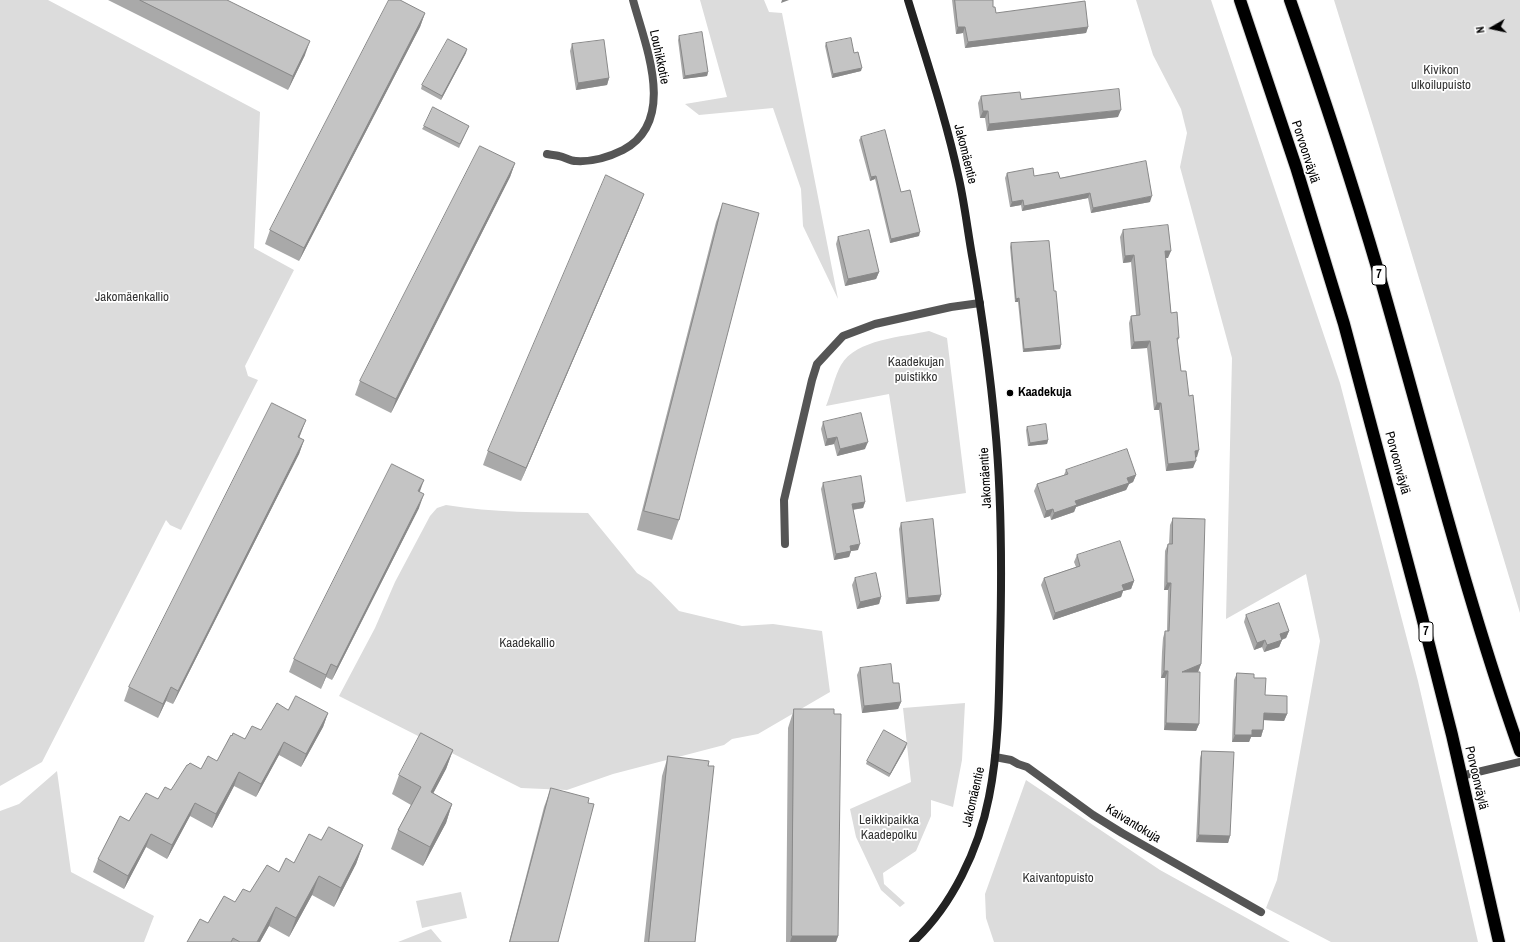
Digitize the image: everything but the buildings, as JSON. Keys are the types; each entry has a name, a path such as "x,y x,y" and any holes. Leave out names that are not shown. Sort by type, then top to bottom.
{"highway":[{"name":"Porvoonväylä","path":"1240,0 1296,168 1344,324 1414,583 1461,776 1499,942"},
{"name":"7","path":"1290,0 1329,113 1379,273 1452,532 1502,699 1520,751"}],"street":[{"name":"Louhikkotie","path":"547,154 575,161 603,158 613,155 636,142 644,133 652,116 655,89 651,66 633,0"},
{"name":"Jakomäentie","path":"908,0 949,136 960,181 980,303 995,427 1000,498 1001,610 998,726 989,799 975,846 963,873 933,921 912,942"},
{"path":"785,544 784,500 817,364 843,336 875,324 951,307 980,303"},
{"name":"Kaivantokuja","path":"995,757 1012,760 1027,767 1093,815 1122,833 1261,912"},
{"path":"1461,776 1520,762"}],"green space":[{"name":"Jakomäenkallio","path":"0,0 48,0 260,112 254,248 294,270 245,366 248,376 258,380 181,530 170,525 166,520 42,762 0,786"},
{"path":"700,0 764,0 769,12 782,13 838,299 803,226 801,189 773,108 699,115 685,104 727,97"},
{"path":"1136,0 1211,0 1340,383 1418,681 1478,942 1331,942 1266,908 1277,880 1320,641 1306,574 1226,619 1232,358 1180,167 1187,133 1181,109 1153,55"},
{"name":"Kivikon ulkoilupuisto","path":"1334,0 1520,0 1520,613 1374,129"},
{"name":"Kaadekujan puistikko","path":"929,331 947,338 966,493 906,502 889,394 826,406 839,369 848,356 869,344 881,340"},
{"name":"Kaadekallio","path":"446,505 499,511 588,513 637,573 651,582 679,611 742,626 773,624 822,631 830,692 758,734 732,739 724,745 613,774 567,790 521,788 339,696 375,628 395,582 430,516 437,508"},
{"name":"Leikkipaikka Kaadepolku","path":"965,703 962,760 953,807 931,800 931,816 916,851 883,873 884,884 905,903 900,907 881,890 856,837 850,809 911,782 903,708"},
{"path":"57,771 71,872 154,916 144,942 0,942 0,811 19,804"},
{"name":"Kaivantopuisto","path":"1026,780 1160,870 1290,942 994,942 986,918 985,894"},
{"path":"461,892 467,918 422,928 416,901"},
{"path":"431,929 442,942 398,942"}],"place":[{"name":"Kaadekuja","path":"1010,393"}]}
